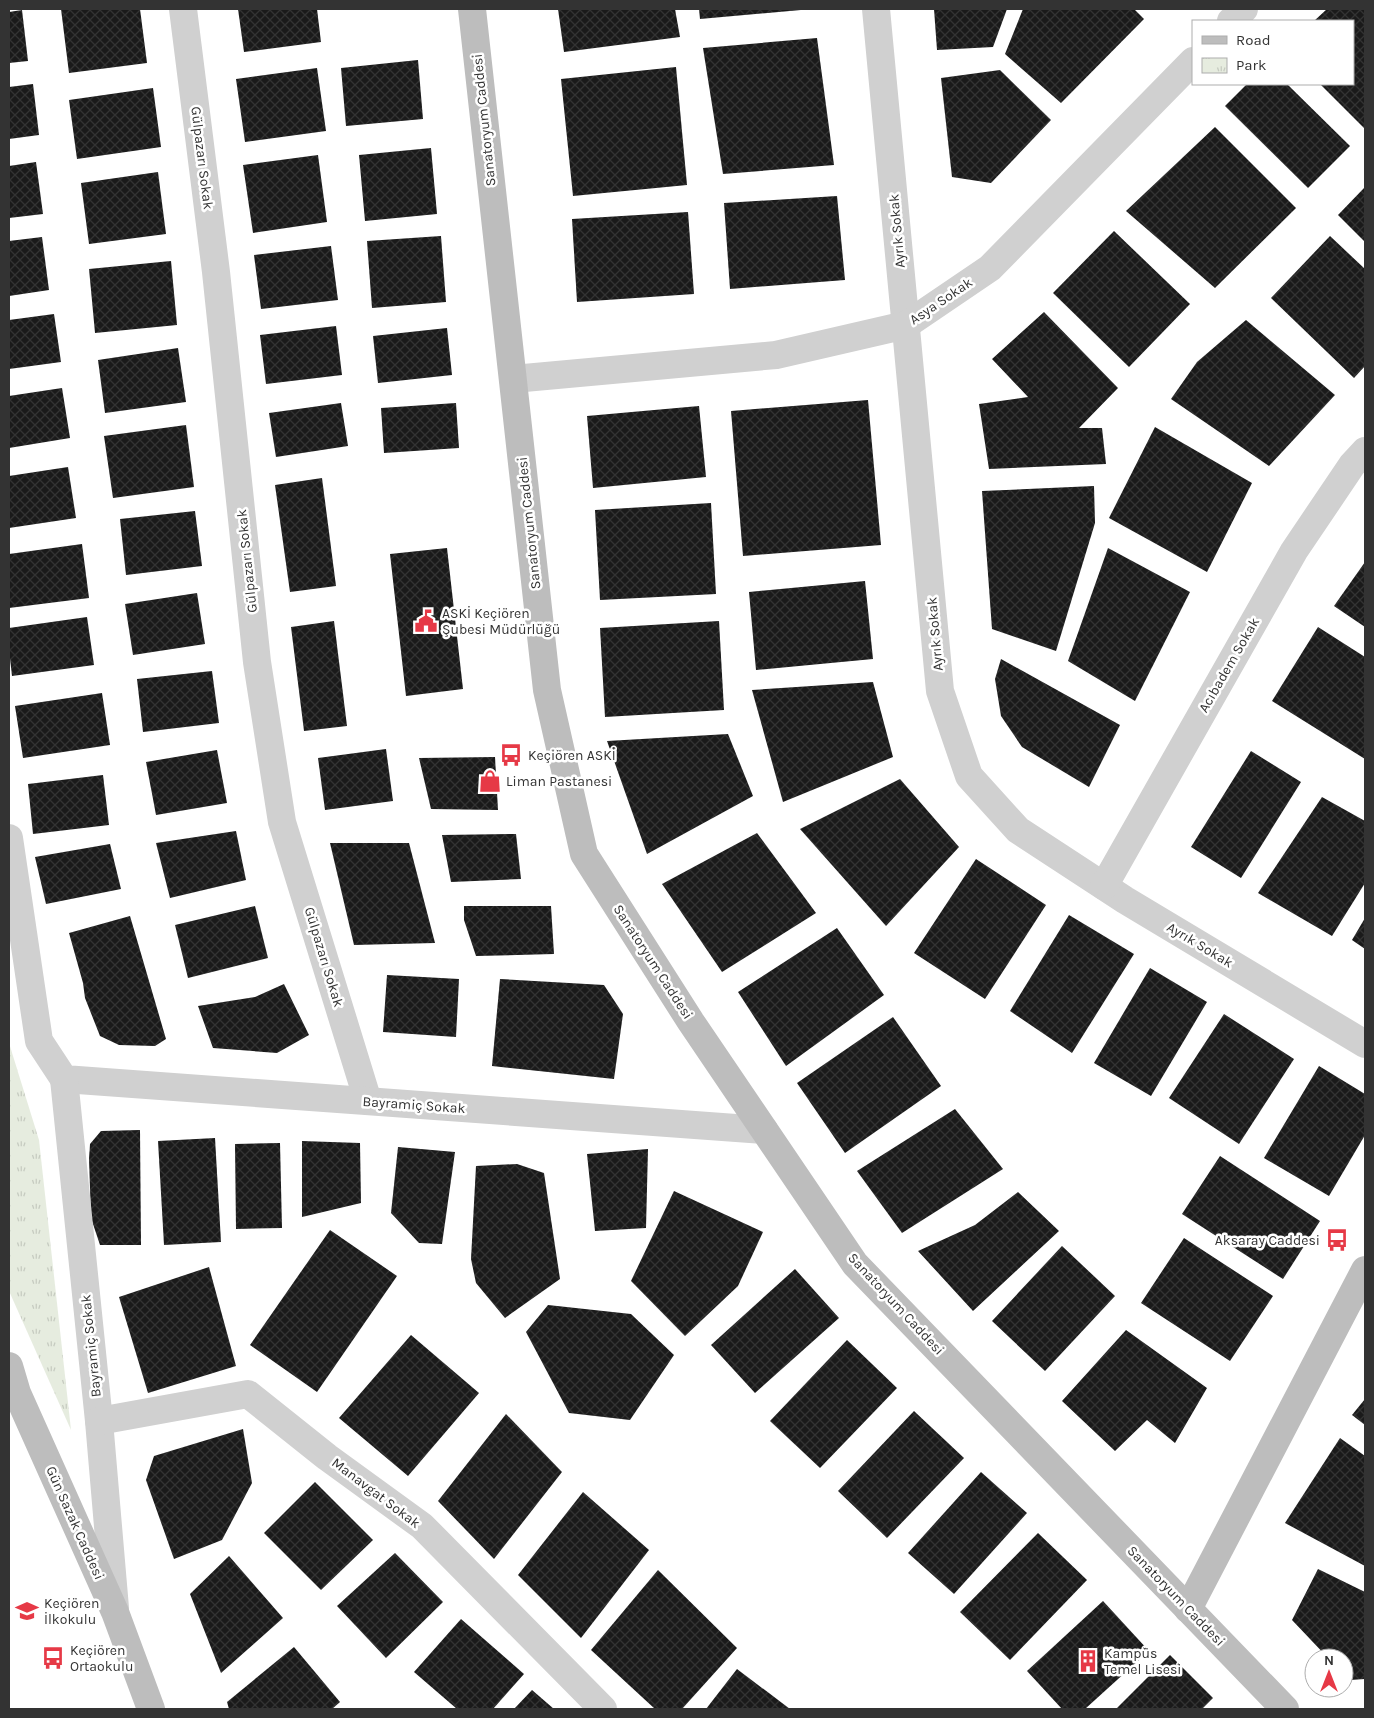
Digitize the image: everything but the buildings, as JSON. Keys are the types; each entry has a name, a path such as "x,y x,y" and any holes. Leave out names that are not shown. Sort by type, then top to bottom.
{"main road":[{"name":"Sanatoryum Caddesi","path":"472,9 547,690 584,854 690,1022 855,1264 1285,1709"},
{"path":"1188,1609 1365,1270"},
{"name":"Gün Sazak Caddesi","path":"9,1366 13,1394 115,1612 151,1709"}],"street":[{"name":"Gülpazarı Sokak","path":"183,9 216,272 257,662 282,822 368,1101"},
{"name":"Ayrık Sokak","path":"876,9 940,691 969,776 1018,830 1104,886 1365,1044"},
{"path":"1232,20 1244,9"},
{"name":"Asya Sokak","path":"513,379 776,355 906,325 990,268 1192,62"},
{"name":"Acıbadem Sokak","path":"1104,886 1294,551 1352,465 1365,451"},
{"name":"Bayramiç Sokak","path":"9,838 39,1041 64,1080 99,1422 115,1612"},
{"name":"Bayramiç Sokak","path":"64,1080 764,1130"},
{"name":"Manavgat Sokak","path":"99,1422 248,1394 328,1457 422,1526 603,1709"}],"green space":[{"path":"9,1043 39,1140 71,1430 9,1291"}],"place":[{"name":"ASKİ Keçiören Şubesi Müdürlüğü","path":"426,621"},
{"name":"Keçiören ASKİ","path":"511,755"},
{"name":"Liman Pastanesi","path":"490,781"},
{"name":"Aksaray Caddesi","path":"1337,1240"},
{"name":"Keçiören İlkokulu","path":"27,1611"},
{"name":"Keçiören Ortaokulu","path":"53,1658"},
{"name":"Kampüs Temel Lisesi","path":"1088,1661"}]}
